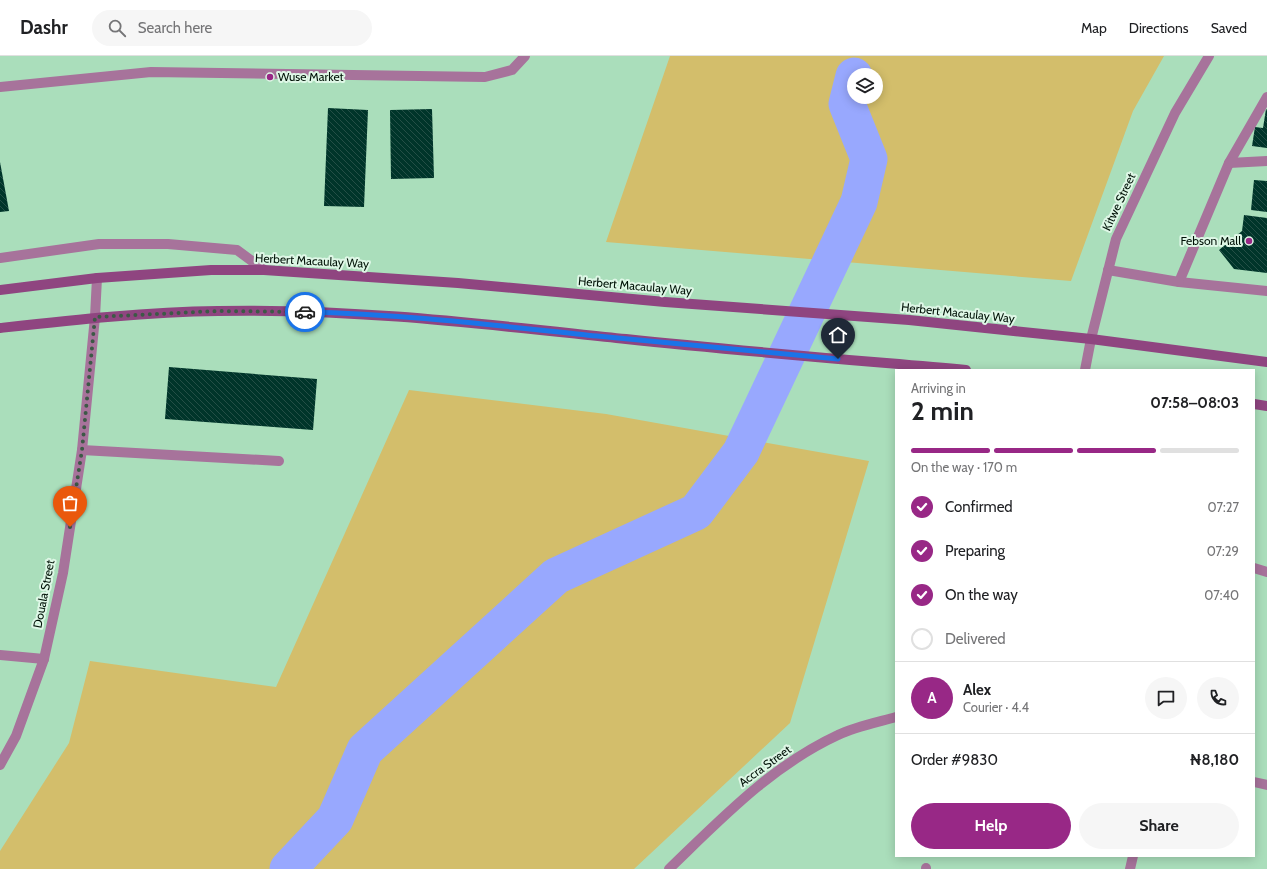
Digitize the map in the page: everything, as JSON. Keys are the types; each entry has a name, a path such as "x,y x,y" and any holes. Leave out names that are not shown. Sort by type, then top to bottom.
{"main road":[{"name":"Herbert Macaulay Way","path":"0,290 97,278 211,270 264,270 458,283 665,302 909,320 1091,339 1267,362"},
{"path":"0,328 95,317 218,311 335,313 450,321 658,342 955,369"},
{"path":"1255,404 1267,406"}],"street":[{"path":"0,87 151,72 485,77 512,70 525,56"},
{"name":"Kitwe Street","path":"1085,369 1091,339 1116,239 1175,113 1209,56"},
{"path":"1179,282 1229,163 1267,97"},
{"path":"1229,163 1267,161"},
{"path":"0,258 99,244 168,244 237,250 264,270"},
{"path":"1108,270 1179,282 1267,291"},
{"name":"Douala Street","path":"0,765 16,736 44,659 63,573 82,450 95,317 97,278"},
{"path":"82,450 279,461"},
{"path":"1255,568 1267,572"},
{"path":"0,655 44,659"},
{"name":"Accra Street","path":"669,869 740,801 783,766 838,734 895,717"},
{"path":"1255,782 1267,785"},
{"path":"1130,869 1133,857"}],"shaded area":[{"path":"670,56 1164,56 1133,111 1071,281 606,242"},
{"path":"409,390 606,414 869,461 790,723 634,869 0,869 0,851 69,743 90,661 276,687"}],"building":[{"path":"328,108 368,110 364,207 324,206"},
{"path":"432,109 434,178 391,179 390,110"},
{"path":"1266,109 1267,148 1252,146 1255,127 1263,128"},
{"path":"0,162 9,211 0,212"},
{"name":"Febson Mall","path":"1254,180 1267,181 1267,212 1251,210"},
{"name":"Febson Mall","path":"1244,215 1267,218 1267,273 1234,269 1219,250 1242,231"},
{"path":"169,367 317,379 313,430 165,419"}],"waterway":[{"path":"288,869 335,819 365,750 556,576 696,512 741,452 859,202 869,159 847,104"}],"way so far":[{"path":"70,527 82,450 95,317 218,311 305,312"}],"place":[{"name":"Wuse Market","path":"270,77"},
{"name":"Febson Mall","path":"1249,241"}],"route":[{"path":"305,312 450,321 838,359"}]}
